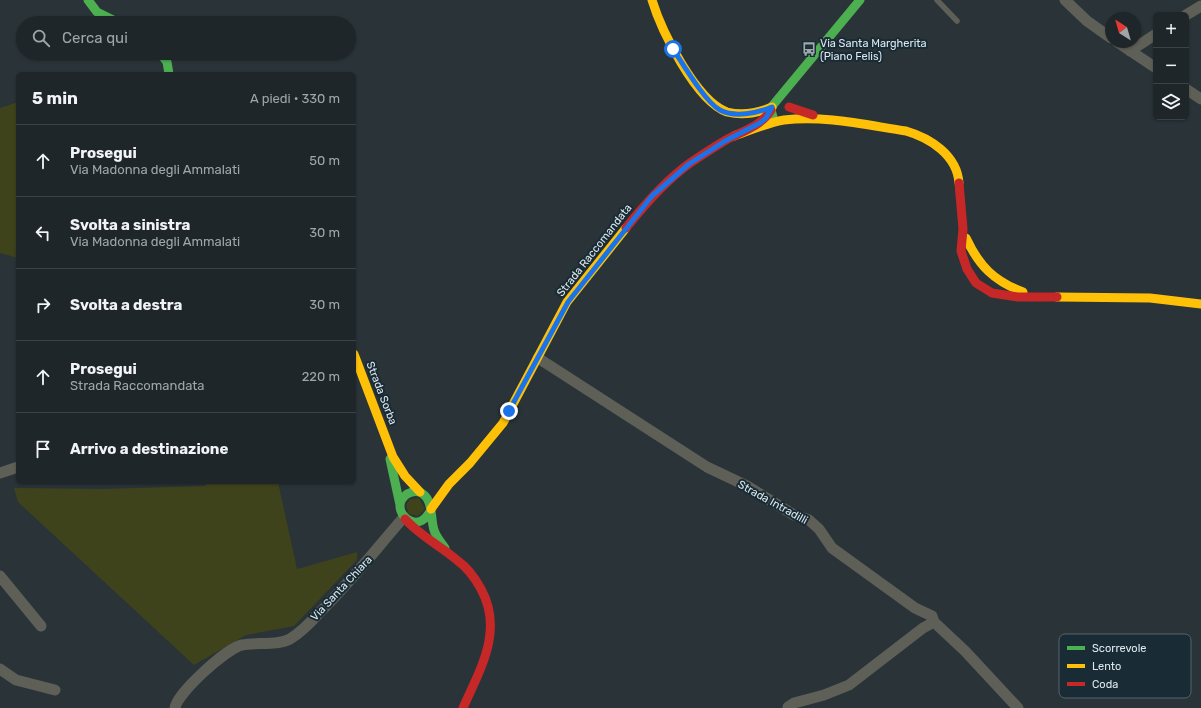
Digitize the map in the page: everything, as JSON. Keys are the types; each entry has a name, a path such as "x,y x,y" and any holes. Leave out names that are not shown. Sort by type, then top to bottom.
{"street":[{"path":"88,0 91,7 98,14 103,16"},
{"path":"652,0 660,26 673,49 704,93 720,110 731,113 758,113 779,102 783,102 789,106 829,120"},
{"path":"734,136 760,123 766,118 772,107 860,0"},
{"path":"1065,0 1087,21 1105,34"},
{"path":"1189,13 1201,6"},
{"path":"1130,51 1153,36"},
{"path":"1126,48 1153,66"},
{"path":"165,60 168,72"},
{"path":"734,136 783,120 789,116 790,110 788,93 793,82"},
{"path":"1189,91 1201,99"},
{"path":"772,107 771,113 775,119 829,120 906,131 916,134 940,148 950,158 958,177 963,229 961,251 967,269 976,283 992,293 1018,297 1046,296 1150,298 1201,304"},
{"name":"Strada Raccomandata","path":"449,484 470,463 503,423 568,302 652,196 689,164 734,136"},
{"path":"963,229 973,253 984,269 1001,283 1022,291 1046,296"},
{"name":"Strada Intradilli","path":"538,358 707,467 747,486 794,515 809,520 819,529 832,548 915,608 932,616 934,622 965,651 1018,708"},
{"name":"Strada Sorba","path":"356,359 387,441"},
{"path":"387,441 402,472 412,485 430,500 430,510 434,530 438,539 450,554"},
{"path":"387,441 401,514 414,529 427,540 461,562 483,590 489,605 492,618 489,648 463,708"},
{"path":"0,473 16,468"},
{"path":"400,505 402,500 409,493 433,493 449,484"},
{"path":"404,518 414,522 424,520 449,484"},
{"name":"Via Santa Chiara","path":"175,708 175,705 184,692 223,654 240,645 252,643 270,644 289,640 313,620 334,599 404,518"},
{"path":"0,576 41,626"},
{"path":"788,707 794,703 824,695 849,685 923,628 934,622"},
{"path":"0,668 16,680 55,690"}],"lane":[{"path":"937,0 957,21"}],"green space":[{"path":"16,103 16,257 0,253 0,108"},
{"path":"207,484 278,484 297,569 357,552 357,560 294,626 246,635 194,665 18,502 14,488 102,489 204,486"},
{"path":"419,498 425,509 418,516 409,514 406,505 410,499"}],"traffic: fast":[{"path":"88,0 97,12 105,16"},
{"path":"773,117 771,110 773,105 860,0"},
{"path":"165,60 169,72"},
{"path":"390,459 400,505"},
{"path":"430,512 420,521 412,522 402,514 400,506 402,499 407,494 415,492 418,492 427,498 431,508 435,533 445,548"}],"traffic: slow":[{"path":"652,0 663,29 681,63 703,94 715,105 727,112 739,114 761,111 772,107"},
{"path":"734,136 772,123 784,120 799,119 845,121 906,131 924,138 941,149 953,164 959,183"},
{"path":"431,509 449,484 470,463 503,423 567,302 626,228"},
{"path":"966,238 976,257 988,271 1004,283 1023,292"},
{"path":"1057,297 1150,298 1201,304"},
{"path":"356,359 393,457 405,476 420,492"}],"traffic: jam":[{"path":"789,107 813,115"},
{"path":"626,228 640,210 672,177 690,163 726,140 757,124 767,116 771,110"},
{"path":"959,183 963,229 961,251 967,269 976,283 992,293 1018,297 1057,297"},
{"path":"405,519 417,531 465,567 479,585 488,605 490,635 487,650 463,708"}],"place":[{"name":"Via Santa Margherita (Piano Felis)","path":"809,49"}],"route":[{"path":"509,411 568,302 652,196 666,182 689,164 725,141 760,123 766,118 771,110 772,107 752,114 731,113 720,110 704,93 673,49"}]}
